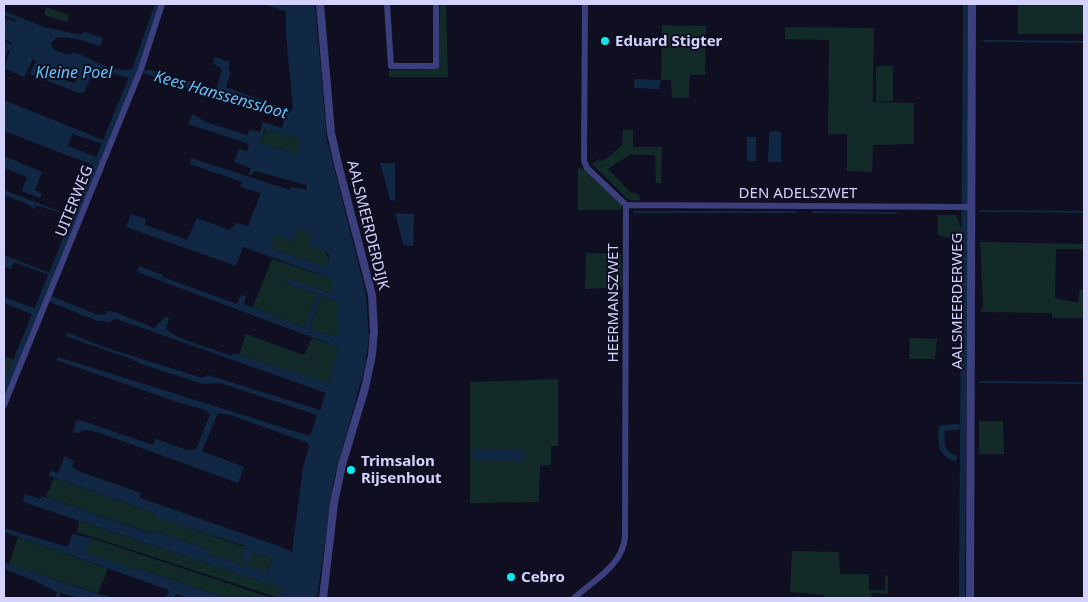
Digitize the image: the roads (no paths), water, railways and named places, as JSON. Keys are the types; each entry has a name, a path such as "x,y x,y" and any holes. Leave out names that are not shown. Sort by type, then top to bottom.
{"street":[{"name":"UITERWEG","path":"4,405 140,71 162,4"},
{"name":"AALSMEERDERDIJK","path":"320,4 331,132 372,295 374,331 366,388 342,465 334,503 323,598"},
{"path":"388,4 391,66 436,66 436,4"},
{"path":"585,4 584,161 587,168 626,205"},
{"name":"AALSMEERDERWEG","path":"970,598 966,207 972,4"},
{"name":"DEN ADELSZWET","path":"626,205 966,207"},
{"name":"HEERMANSZWET","path":"574,598 619,558 624,548 626,205"}],"water":[{"name":"Kees Hanssenssloot","path":"262,4 283,6 284,4 315,4 327,140 366,296 369,337 365,367 334,479 317,598 279,598 282,587 271,585 23,502 25,494 40,499 42,496 150,533 152,530 210,550 209,555 268,572 272,559 253,553 249,563 243,561 242,557 245,546 156,517 157,514 49,476 50,471 58,473 65,456 74,461 72,467 78,471 141,493 140,498 292,552 303,467 309,447 308,443 230,415 218,413 202,451 244,467 238,483 100,433 86,430 78,433 73,432 76,421 80,420 153,445 156,439 187,450 196,449 210,415 206,410 180,403 56,360 58,357 310,436 317,416 314,414 220,383 203,384 65,336 69,333 101,346 202,378 208,375 320,410 326,393 117,319 108,322 100,320 108,311 115,312 154,328 165,317 169,318 166,329 178,337 231,356 233,353 329,383 338,347 137,272 139,266 163,275 163,277 237,304 241,295 246,296 244,304 304,327 318,295 286,283 288,278 332,294 333,279 243,247 236,266 126,227 131,214 146,219 145,225 187,240 197,218 230,230 236,223 248,226 261,193 240,187 242,182 190,164 191,158 290,190 291,187 307,190 306,185 255,171 249,175 251,168 234,162 239,149 247,152 249,144 188,124 192,115 194,115 206,122 247,135 250,129 260,132 263,122 282,128 284,119 143,73 144,70 151,70 216,90 222,70 213,64 215,57 230,62 228,70 231,71 226,87 291,111 293,108 286,35 286,11","holes":["265,129 299,138 298,153 262,143 260,141","297,229 312,233 309,246 326,251 329,256 328,265 323,266 271,248 274,235 293,241","321,296 334,301 337,304 338,337 309,329"]},
{"name":"Kleine Poel","path":"4,11 44,27 81,35 84,32 103,38 100,46 77,39 57,37 51,43 54,50 70,55 74,52 105,66 120,70 137,68 132,79 93,68 91,72 94,75 93,78 90,79 84,92 79,93 30,74 36,61 33,59 24,77 4,68 10,51 8,50 4,60 4,42 13,43 4,39 4,18 17,21 4,15"},
{"path":"635,79 661,80 659,89 634,88"},
{"name":"Kleine Poel","path":"4,100 108,142 107,145 72,134 68,146 101,159 98,167 4,131"},
{"path":"769,132 781,132 781,162 768,162"},
{"path":"747,137 756,137 756,161 747,161"},
{"path":"4,156 42,172 35,190 42,194 40,198 22,191 27,177 4,168"},
{"path":"380,163 395,163 395,201 390,200"},
{"path":"4,190 72,216 35,205 36,208 34,209 30,205 4,195"},
{"path":"395,213 414,214 413,246 404,245"},
{"path":"4,255 50,273 49,275 14,262 11,269 4,267"},
{"path":"4,297 37,309 34,315 4,303"},
{"path":"472,449 523,450 523,461 472,460"},
{"path":"4,528 68,547 72,534 91,538 86,553 227,598 188,598 176,594 174,598 166,598 169,590 4,532"},
{"path":"4,563 112,598 78,598 61,593 58,598 55,598 57,592 4,569"}],"waterway":[{"path":"4,391 135,70 158,4"},
{"path":"962,598 966,4"},
{"path":"984,41 1084,42"},
{"path":"980,211 1084,212"},
{"path":"634,212 796,212"},
{"path":"813,212 896,213"},
{"path":"53,300 98,318 109,317"},
{"path":"980,382 1084,383"},
{"path":"954,458 943,450 941,442 942,428 957,427"}],"place":[{"name":"Eduard Stigter","path":"605,41"},
{"name":"Trimsalon Rijsenhout","path":"351,470"},
{"name":"Cebro","path":"511,577"}]}
